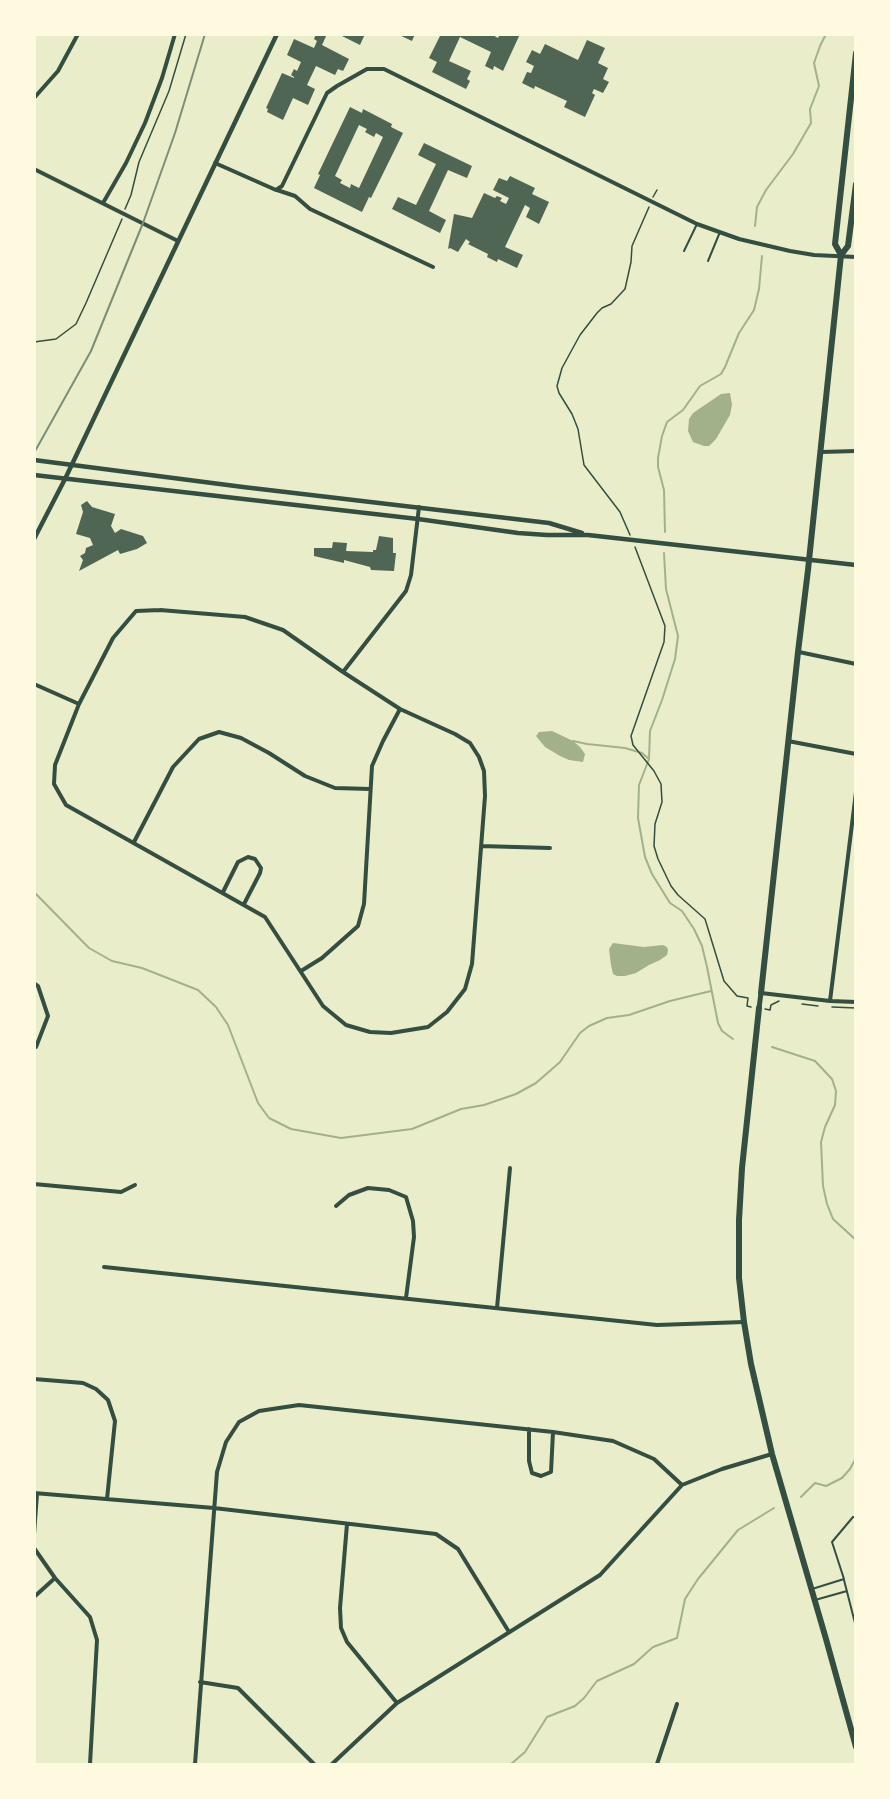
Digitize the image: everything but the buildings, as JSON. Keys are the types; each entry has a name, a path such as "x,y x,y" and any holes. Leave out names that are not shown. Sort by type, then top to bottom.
{"main road":[{"path":"841,255 835,244 854,80 855,53"},
{"path":"855,184 848,246 841,255 810,560 742,1168 739,1220 739,1278 753,1374 772,1454 855,1747"}],"street":[{"path":"34,98 64,61 78,34"},
{"path":"103,203 126,164 149,113 175,34"},
{"path":"34,539 72,465 277,34"},
{"path":"276,190 282,186 327,93 367,69 384,69 698,224 766,246 797,252 855,257"},
{"path":"215,163 295,196 310,208 433,267"},
{"path":"34,169 178,241"},
{"path":"820,452 855,452"},
{"path":"34,460 549,523 588,535"},
{"path":"34,475 418,519 518,533 588,535 855,565"},
{"path":"156,490 158,476"},
{"path":"242,499 243,487"},
{"path":"352,513 354,500"},
{"path":"343,672 406,591 411,575 419,507"},
{"path":"518,533 520,520"},
{"path":"547,535 549,523"},
{"path":"136,610 245,617 283,630 343,672 400,709 470,743 484,771 485,796 472,964 465,989 447,1012 428,1027 392,1033 370,1032 346,1025 323,1006 265,917 66,805 54,784 55,765 78,704 113,638 136,610"},
{"path":"798,652 855,664"},
{"path":"34,684 78,704"},
{"path":"301,971 322,958 358,926 364,904 372,766 382,741 400,709"},
{"path":"134,842 173,767 199,739 219,732 241,738 305,776 335,788 370,789"},
{"path":"789,741 855,754"},
{"path":"830,1001 855,792"},
{"path":"481,846 550,848"},
{"path":"223,892 238,862 248,857 255,859 261,868 260,873 244,904"},
{"path":"34,983 38,986 48,1016 36,1047 34,1047"},
{"path":"761,993 855,1002"},
{"path":"497,1308 510,1168"},
{"path":"34,1184 121,1192 135,1185"},
{"path":"336,1206 349,1195 368,1188 389,1190 406,1197 413,1221 414,1237 406,1298"},
{"path":"104,1267 657,1325 744,1322"},
{"path":"34,1379 83,1383 96,1389 108,1400 115,1421 106,1499"},
{"path":"195,1764 217,1472 226,1442 239,1422 259,1411 299,1405 553,1432 613,1441 654,1459 682,1485"},
{"path":"530,1430 529,1461 532,1473 541,1476 551,1472 553,1432"},
{"path":"332,1764 397,1703 600,1575 682,1485 722,1469 772,1454"},
{"path":"34,1534 36,1493 214,1508 436,1534 458,1550 509,1632"},
{"path":"347,1524 339,1608 340,1628 348,1642 397,1703"},
{"path":"34,1548 55,1578 90,1617 97,1640 90,1764"},
{"path":"34,1597 55,1578"},
{"path":"200,1682 238,1688 314,1764"},
{"path":"657,1764 677,1704"}],"lane":[{"path":"684,251 698,224"},
{"path":"708,261 720,232"},
{"path":"855,1517 832,1542 844,1579 855,1627"},
{"path":"812,1589 844,1579"},
{"path":"815,1600 847,1591"}],"path":[{"path":"126,206 139,162 169,91 186,34"},
{"path":"628,531 620,512 584,465 578,429 557,386 562,368 580,335 597,313 611,304 625,289 632,246 649,207"},
{"path":"34,342 56,339 76,324 121,221"},
{"path":"635,548 665,626 663,642 631,736 637,751 662,784 663,792 654,835 658,859 678,895 705,919 724,981 737,996 748,998 747,1006"},
{"path":"770,1010 771,1005 778,1001"},
{"path":"798,1003 820,1006"},
{"path":"832,1007 855,1008"}],"shaded area":[{"path":"730,393 732,405 730,415 716,439 709,446 693,442 688,431 689,419 693,413 721,394"},
{"path":"552,731 580,747 585,754 583,762 560,756 545,747 536,736 539,732"},
{"path":"613,943 644,947 663,945 668,950 667,955 636,973 617,976 613,974 609,949"}],"waterway":[{"path":"755,226 757,207 766,190 793,154 811,123 810,109 819,86 814,63 826,34"},
{"path":"665,532 664,490 658,467 662,436 667,422 683,410 700,386 721,374 725,367 739,333 754,310 759,289 762,256"},
{"path":"664,553 666,589 678,636 675,659 650,731 649,759 639,785 638,818 645,857 652,874 670,903 682,911 694,929 702,946 718,1023 722,1031 733,1039"},
{"path":"573,741 625,748 642,753 649,759"},
{"path":"34,892 89,948 112,961 142,968 198,990 216,1007 228,1025 258,1103 269,1118 291,1129 341,1138 412,1129 461,1109 484,1105 516,1094 536,1083 560,1062 580,1033 589,1026 607,1018 629,1015 670,1001 711,991"},
{"path":"772,1047 815,1061 832,1079 836,1091 835,1105 821,1142 823,1186 833,1219 856,1240"},
{"path":"801,1497 815,1483 826,1486 842,1478 856,1458"},
{"path":"511,1764 525,1752 547,1717 575,1706 597,1681 634,1664 653,1647 677,1638 685,1599 698,1579 738,1530 774,1508"}],"railway":[{"path":"34,453 91,351 143,223 175,133 205,34"}]}
